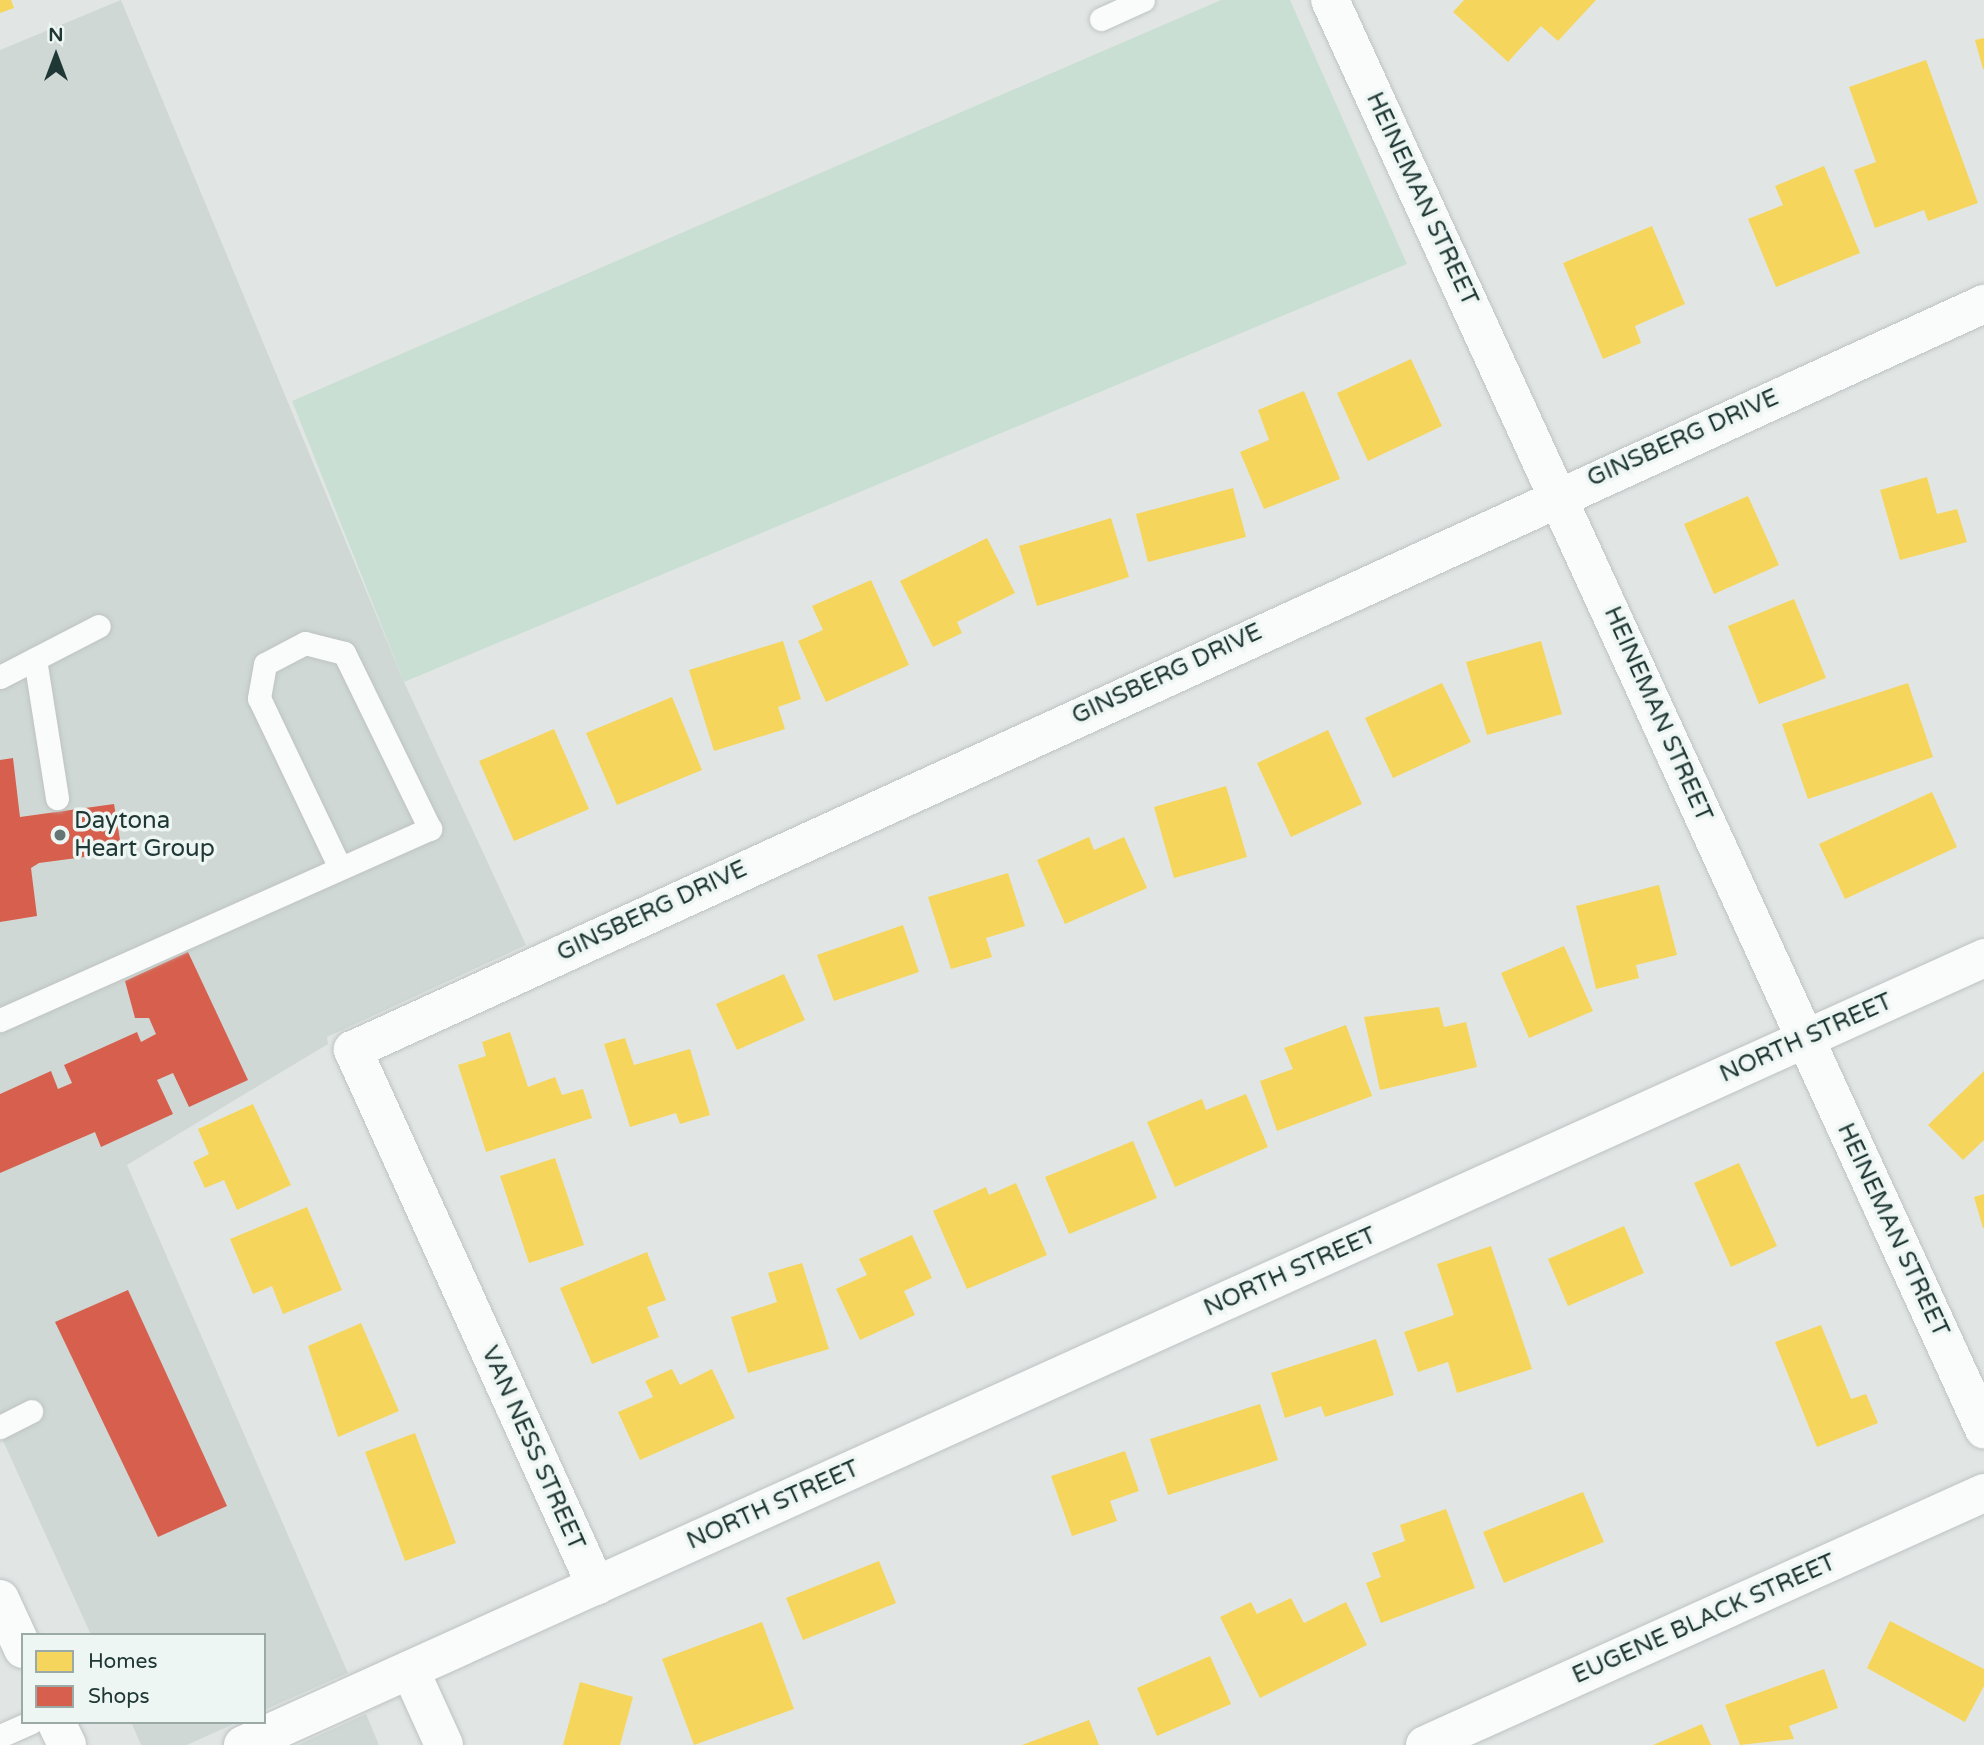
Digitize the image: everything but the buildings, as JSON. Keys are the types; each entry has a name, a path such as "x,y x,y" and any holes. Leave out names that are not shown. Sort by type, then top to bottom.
{"street":[{"name":"HEINEMAN STREET","path":"1330,0 1984,1429"},
{"name":"GINSBERG DRIVE","path":"353,1050 1558,494 1984,304"},
{"name":"NORTH STREET","path":"596,1586 1984,958"},
{"name":"VAN NESS STREET","path":"353,1050 596,1586"},
{"name":"EUGENE BLACK STREET","path":"1425,1745 1984,1493"},
{"path":"243,1745 596,1586"},
{"path":"0,1599 13,1644"},
{"path":"410,1670 444,1745"},
{"path":"57,1724 67,1745"}],"lane":[{"path":"1101,19 1143,0"},
{"path":"0,677 99,626"},
{"path":"0,1020 430,829 344,653 305,643 265,664 259,698 340,868"},
{"path":"35,659 57,798"},
{"path":"0,1427 31,1411"},
{"path":"0,1736 27,1724"}],"shaded area":[{"path":"121,0 404,682 526,945 327,1037 328,1044 127,1165 348,1673 266,1709 266,1633 90,1633 0,1434 0,50"},
{"path":"366,1714 379,1745 298,1745"},
{"path":"132,1724 234,1724 187,1745 141,1745"}],"green space":[{"path":"1221,0 1290,0 1407,264 404,682 292,401"}],"place":[{"name":"Daytona Heart Group","path":"60,835"}]}
